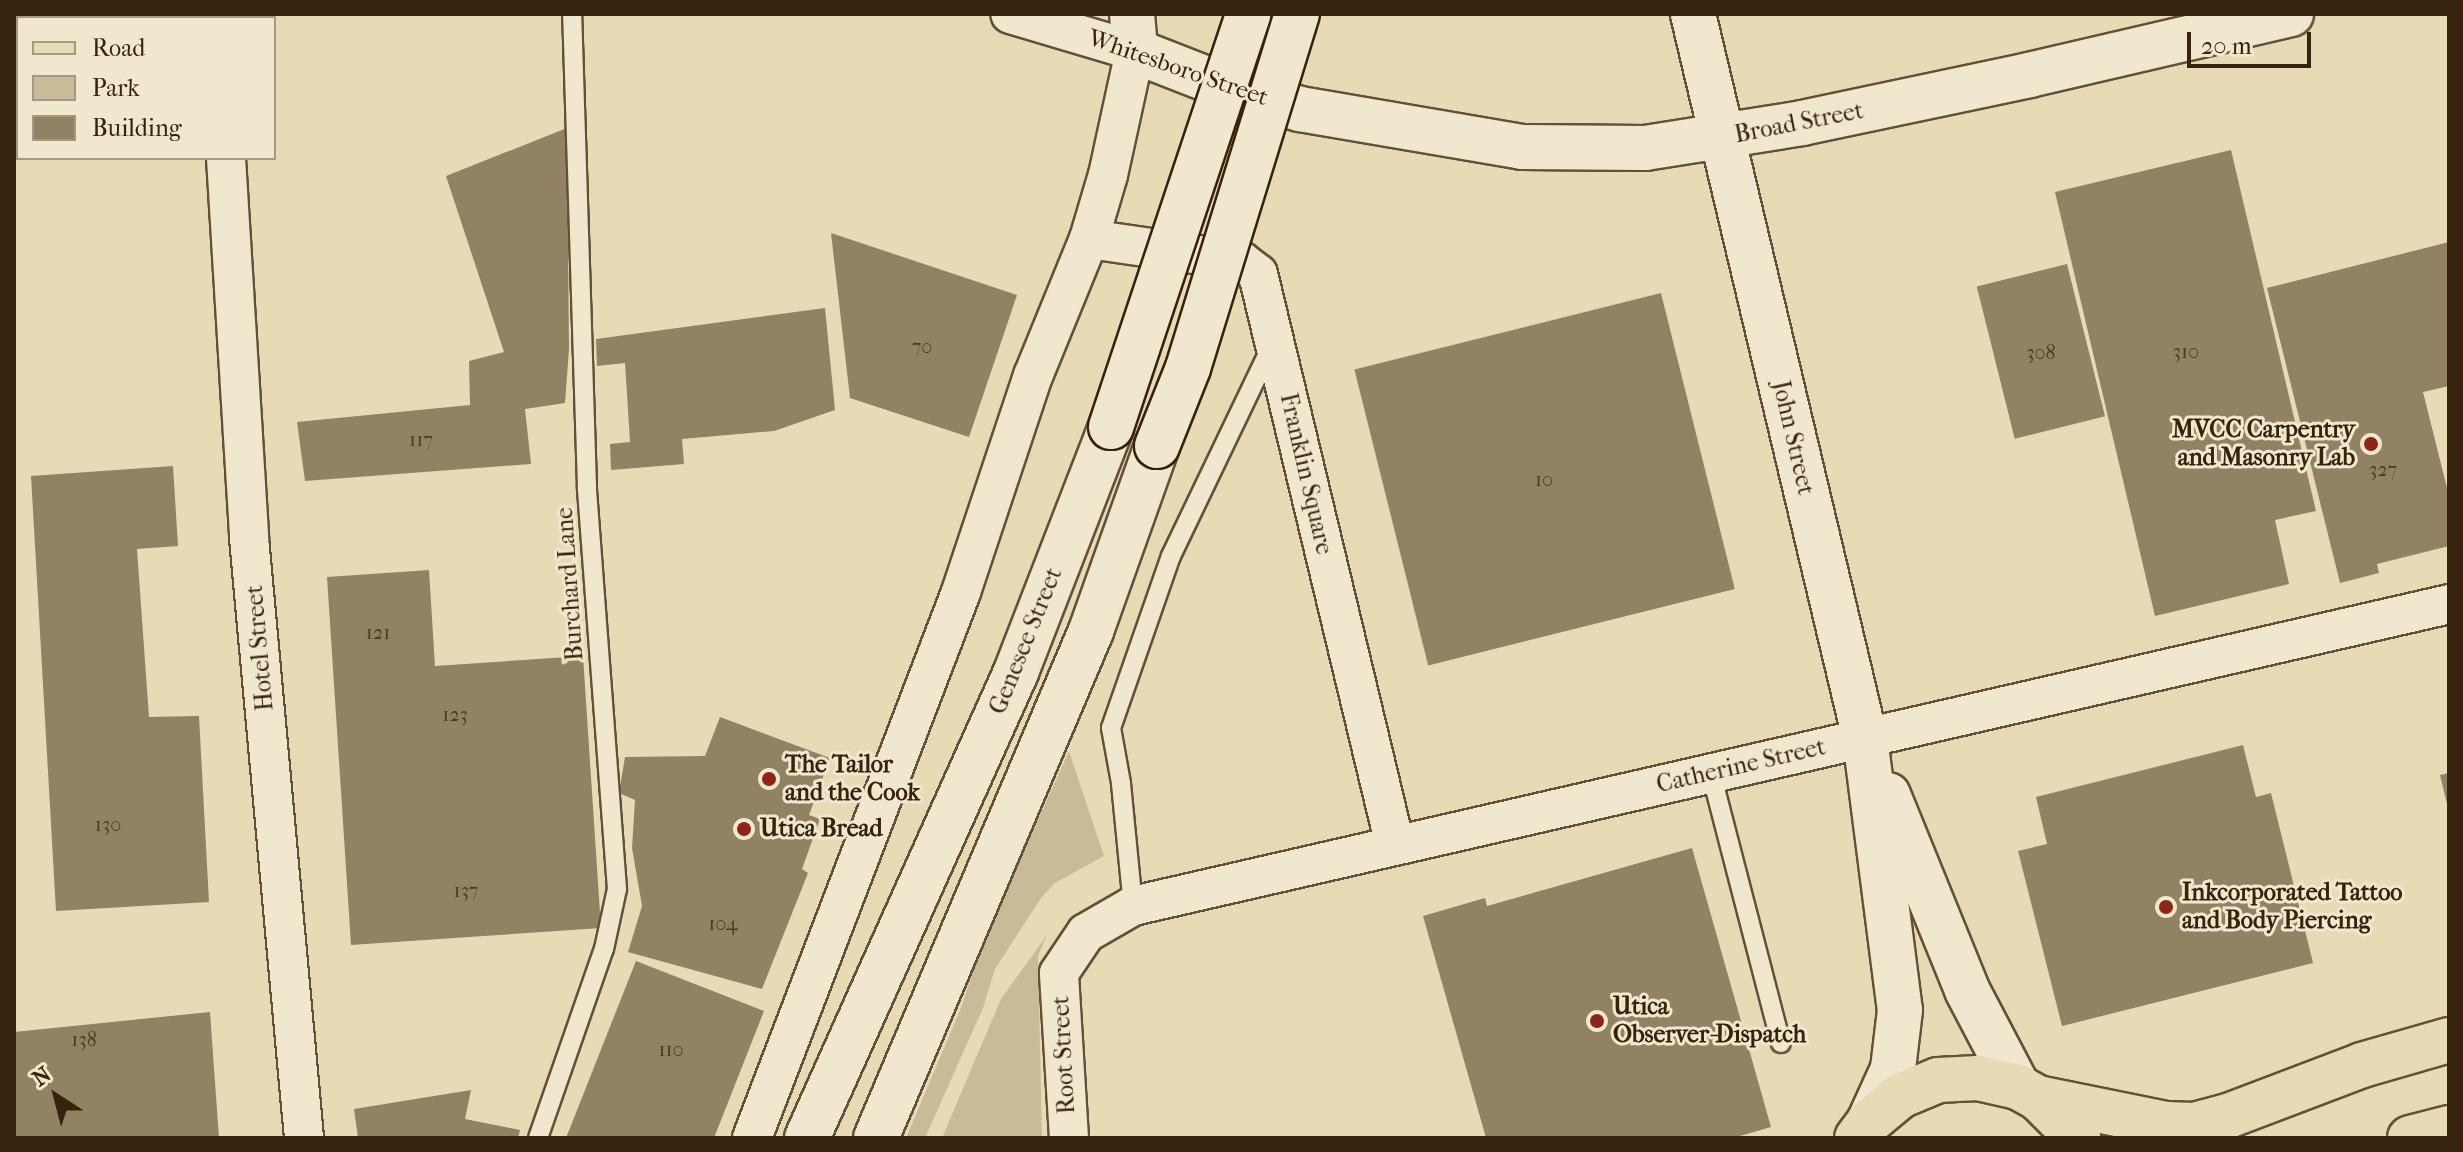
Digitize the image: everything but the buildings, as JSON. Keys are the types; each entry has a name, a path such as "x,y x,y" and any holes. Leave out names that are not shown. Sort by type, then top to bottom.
{"main road":[{"name":"Genesee Street","path":"807,1138 1016,672 1111,427 1212,131 1248,14"},
{"path":"876,1138 1091,631 1188,368 1255,142 1276,86 1297,14"},
{"name":"John Street","path":"1693,14 1865,738 1900,1010 1893,1069 1863,1130"},
{"name":"Broad Street","path":"1300,109 1522,147 1645,148 1722,139 2029,75 2263,17"},
{"name":"Whitesboro Street","path":"1134,32 1219,84 1300,109"},
{"name":"John Street","path":"1865,738 1967,990 2028,1093"},
{"path":"1863,1130 1900,1096 1938,1080 1978,1078 2028,1093 2166,1124 2194,1125 2228,1116 2362,1065 2449,1040"},
{"path":"2028,1093 2078,1138"},
{"path":"2410,1138 2449,1128"}],"street":[{"name":"Whitesboro Street","path":"1010,14 1134,32"},
{"path":"752,1138 961,592 1033,376 1089,239 1108,175 1134,32"},
{"name":"Hotel Street","path":"226,160 249,538 304,1138"},
{"name":"Franklin Square","path":"1089,239 1241,261 1258,274 1395,845"},
{"name":"Catherine Street","path":"1059,973 1086,933 1133,906 2449,604"},
{"name":"Root Street","path":"1059,973 1069,1138"}],"lane":[{"name":"Burchard Lane","path":"538,1138 604,949 617,889 587,487 572,14"},
{"path":"1133,906 1121,783 1111,728 1171,556 1274,340"},
{"path":"1711,773 1781,1043"}],"green space":[{"path":"1069,751 1104,856 1055,883 1041,898 995,969 983,1008 925,1138 906,1138 961,1008 983,942"},
{"path":"1047,935 1038,956 1042,1138 942,1138 1001,999"}],"place":[{"name":"MVCC Carpentry and Masonry Lab","path":"2371,444"},
{"name":"The Tailor and the Cook","path":"769,779"},
{"name":"Utica Bread","path":"744,829"},
{"name":"Inkcorporated Tattoo and Body Piercing","path":"2166,907"},
{"name":"Utica Observer-Dispatch","path":"1597,1021"}]}
